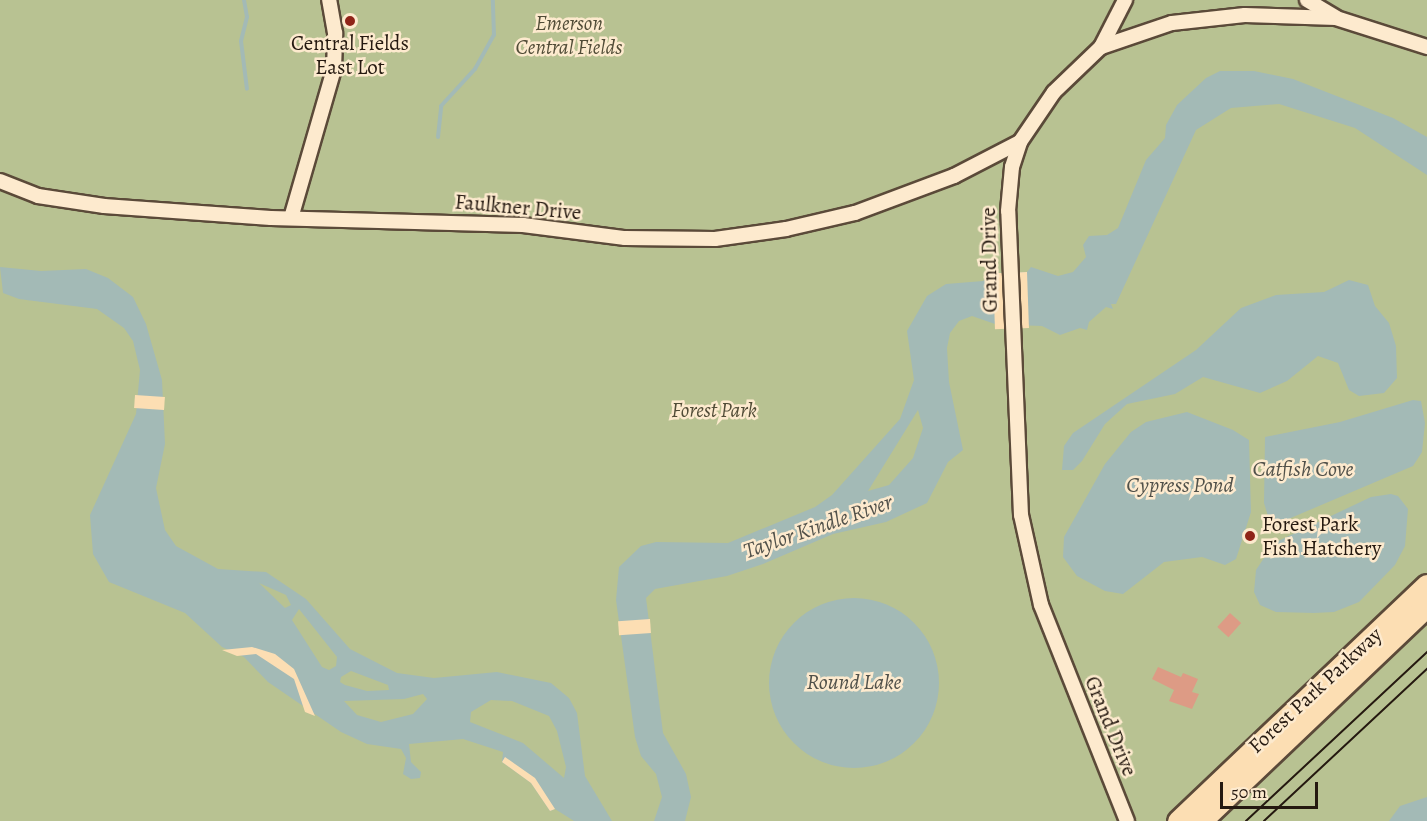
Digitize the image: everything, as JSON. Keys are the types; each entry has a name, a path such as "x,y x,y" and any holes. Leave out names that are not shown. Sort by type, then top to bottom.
{"main road":[{"name":"Forest Park Parkway","path":"1178,821 1427,585"},
{"name":"Forest Park Parkway","path":"1201,821 1427,606"}],"street":[{"path":"291,218 334,69 335,33 329,0"},
{"path":"1101,47 1125,0"},
{"path":"1307,0 1336,18"},
{"name":"Grand Drive","path":"1126,821 1049,628 1027,550 1017,473 1010,273 1009,189 1020,141 1054,92 1101,47 1137,32 1195,19 1262,15 1336,18 1427,47"},
{"name":"Faulkner Drive","path":"0,181 60,201 291,218 523,225 626,238 715,238 786,229 866,209 954,176 1020,141"}],"green space":[{"name":"Forest Park","path":"0,0 1427,0 1427,821 0,821"}],"water":[{"name":"Taylor Kindle River","path":"1220,71 1254,71 1293,79 1393,118 1427,137 1427,175 1355,128 1279,104 1231,108 1196,130 1116,304 1111,304 1113,309 1106,307 1089,322 1087,330 1080,328 1060,335 1042,326 995,324 972,316 959,321 950,333 947,348 949,382 963,450 948,462 927,503 886,522 833,534 763,564 727,576 655,589 646,598 663,733 686,774 691,797 685,821 654,821 662,797 656,774 641,756 635,737 616,600 619,567 641,546 656,542 728,543 815,507 832,495 900,419 914,380 907,331 927,296 946,284 983,281 993,273 1027,272 1031,267 1058,276 1073,272 1086,257 1083,245 1089,236 1107,235 1118,228 1146,160 1165,138 1166,125 1177,105 1206,78","holes":["918,410 923,428 913,458 889,485 868,491"]},
{"path":"0,267 41,271 86,269 108,278 133,297 146,324 162,380 165,444 156,488 165,530 176,546 218,569 266,572 306,599 350,649 397,673 434,678 497,672 551,683 569,698 577,713 585,776 612,821 574,821 555,809 550,811 531,783 502,762 503,752 463,739 409,744 411,762 421,772 420,778 411,779 403,774 406,758 401,749 367,744 341,732 268,682 244,657 222,647 185,613 109,582 93,554 90,515 136,414 140,370 133,341 124,328 97,309 19,299 3,293","holes":["259,583 286,595 291,605 285,608","299,609 337,657 336,666 329,670 322,667 292,620","351,671 388,685 389,690 367,691 345,685 340,682 341,677","423,694 427,699 413,714 381,722 357,715 344,701 404,699","491,700 512,701 549,716 557,731 566,767 564,778 523,743 470,722 471,712"]},
{"path":"1349,280 1368,285 1375,306 1389,323 1396,346 1397,378 1384,393 1359,396 1349,390 1338,363 1318,356 1287,381 1260,393 1203,377 1175,394 1127,404 1105,424 1082,461 1073,470 1062,470 1064,446 1073,433 1196,350 1241,308 1276,295 1324,292"},
{"name":"Catfish Cove","path":"1413,400 1421,401 1425,423 1422,452 1413,466 1286,520 1279,522 1268,516 1264,503 1265,437 1340,422"},
{"name":"Cypress Pond","path":"1187,412 1233,430 1249,440 1251,512 1236,559 1225,565 1202,557 1164,562 1123,594 1105,591 1077,576 1063,557 1064,537 1105,464 1131,432 1146,422"},
{"path":"1391,494 1398,496 1408,509 1405,546 1395,565 1359,602 1334,612 1314,613 1276,612 1260,605 1254,592 1256,570 1274,543 1371,497"},
{"name":"Round Lake","path":"854,598 886,605 914,623 932,651 939,683 932,715 914,743 886,761 854,768 822,761 794,743 776,715 769,683 776,651 794,623 822,605"},
{"path":"1427,797 1427,821 1389,821 1400,806"}],"pier":[{"path":"1027,272 1029,328 995,329 993,273"},
{"path":"135,395 165,397 164,410 134,408"},
{"path":"650,619 651,633 619,635 618,621"},
{"path":"252,647 275,654 294,669 315,716 305,712 294,679 256,654 237,656 222,650"},
{"path":"505,757 535,778 555,809 550,811 531,783 502,762"}],"building":[{"path":"1230,613 1241,623 1228,637 1217,627"},
{"path":"1158,667 1181,677 1183,673 1198,679 1192,692 1199,694 1192,709 1169,701 1174,690 1152,679"}],"waterway":[{"path":"244,0 247,17 241,41 247,89"},
{"path":"438,137 441,106 475,69 494,35 493,0"}],"tram line":[{"path":"1246,821 1427,652"},
{"path":"1264,821 1427,669"}],"place":[{"name":"Central Fields East Lot","path":"350,21"},
{"name":"Forest Park Fish Hatchery","path":"1250,536"}],"park label":[{"name":"Emerson Central Fields","path":"569,35"}]}
